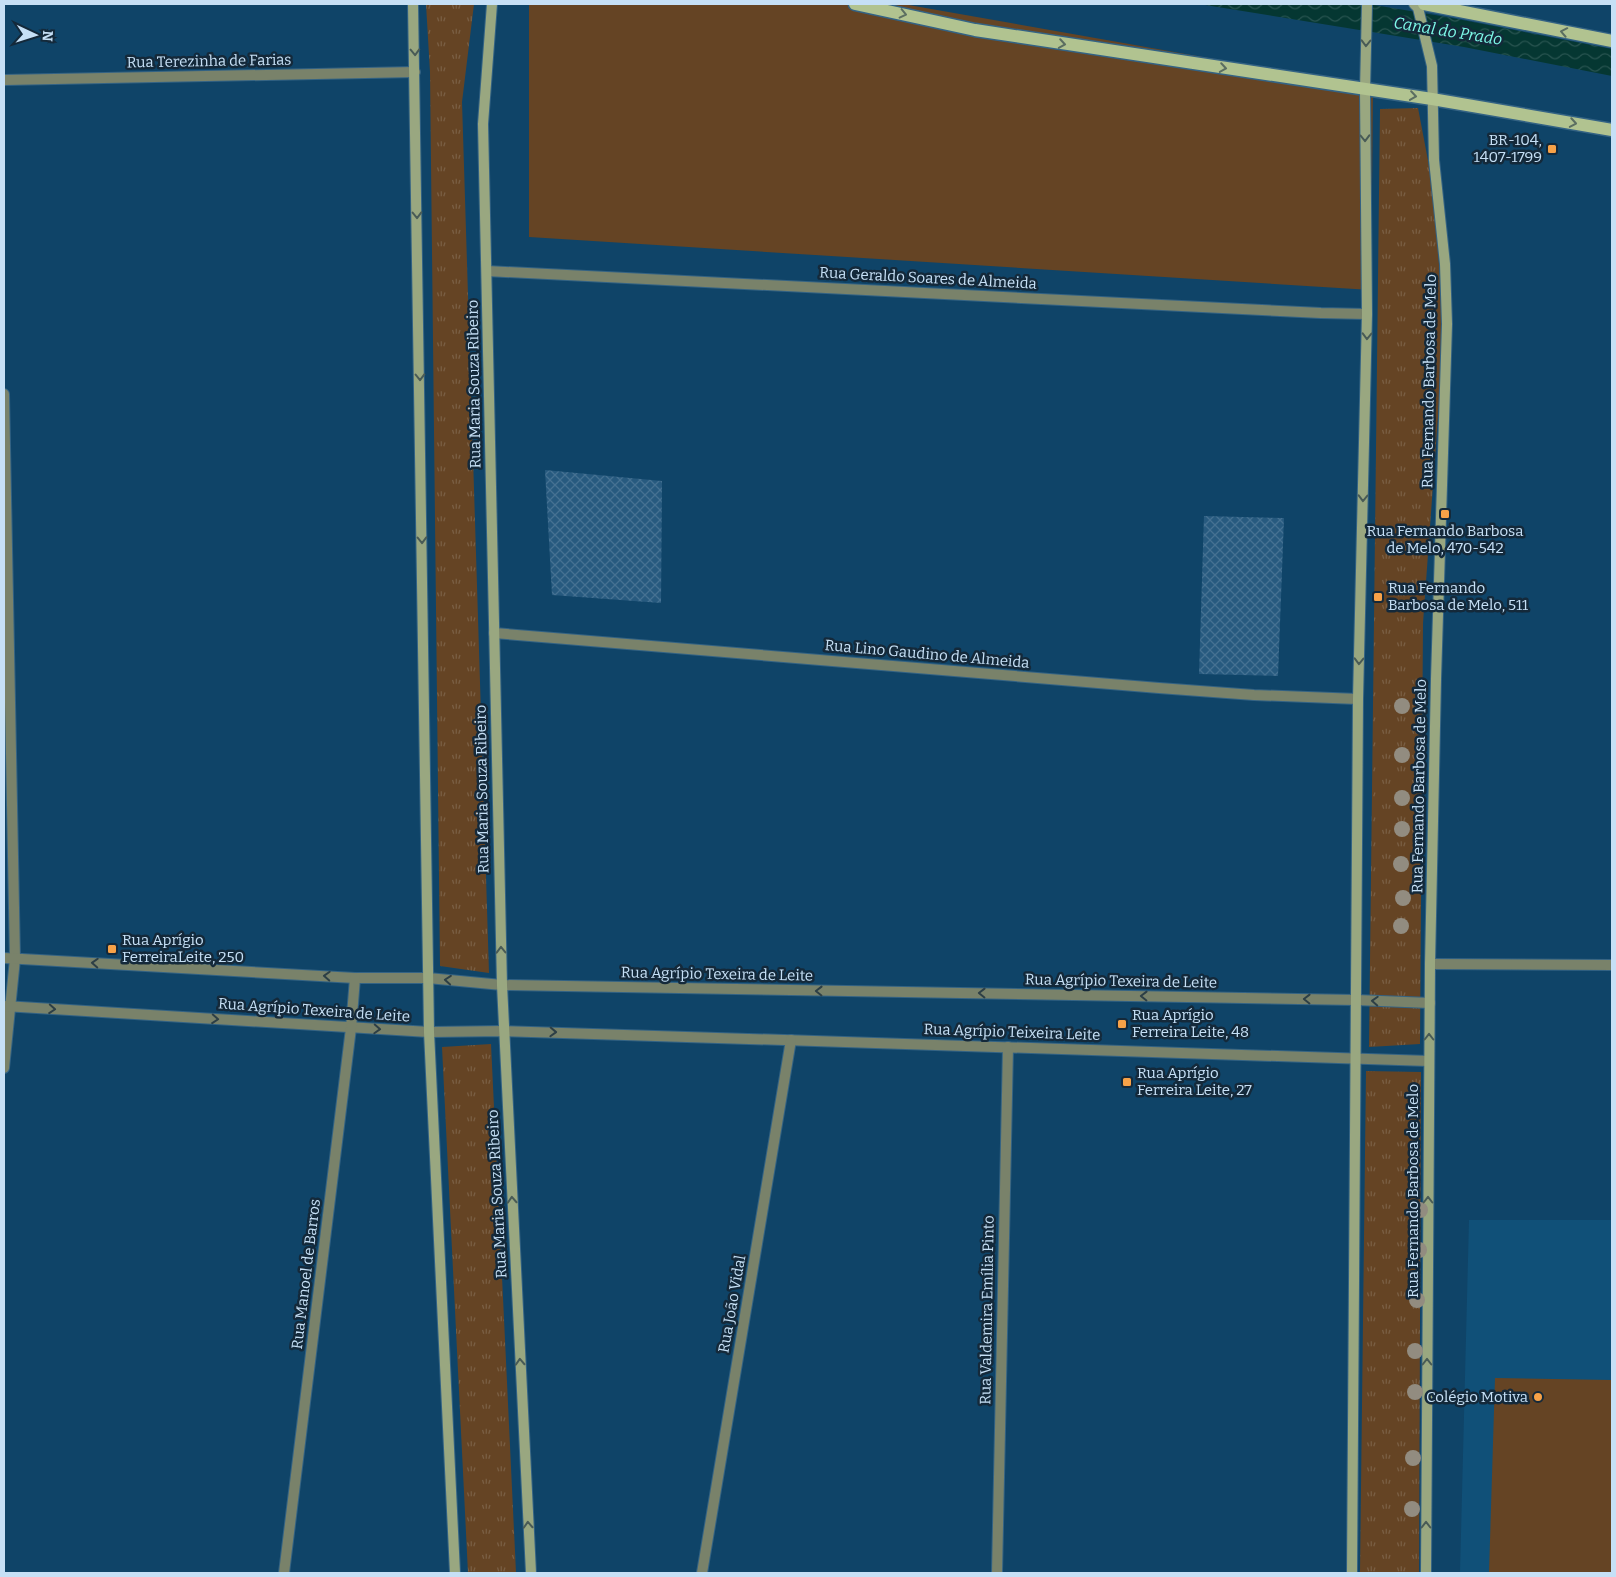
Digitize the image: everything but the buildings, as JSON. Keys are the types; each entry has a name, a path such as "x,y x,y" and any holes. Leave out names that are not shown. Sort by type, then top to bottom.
{"main road":[{"path":"855,4 975,30 1365,86 1612,130"},
{"path":"1419,5 1612,41"}],"street":[{"path":"413,4 429,1032 455,1573"},
{"name":"Rua Maria Souza Ribeiro","path":"492,4 483,124 502,985 531,1573"},
{"path":"1352,1573 1358,699 1367,314 1365,86 1367,4"},
{"name":"Rua Fernando Barbosa de Melo","path":"1419,5 1432,66 1434,160 1446,264 1447,324 1430,964 1426,1573"},
{"name":"Rua Terezinha de Farias","path":"4,80 415,72"},
{"name":"Rua Geraldo Soares de Almeida","path":"487,271 1367,314"},
{"path":"4,394 15,959 6,1006 4,1068"},
{"name":"Rua Lino Gaudino de Almeida","path":"494,633 1178,690 1358,699"},
{"name":"Rua Agrípio Texeira de Leite","path":"4,958 355,978 428,978 502,985 1356,1000 1430,1003"},
{"path":"1430,964 1612,965"},
{"name":"Rua Manoel de Barros","path":"284,1573 351,1028 355,978"},
{"name":"Rua Agrípio Texeira de Leite","path":"6,1006 429,1032 504,1031 654,1036"},
{"name":"Rua Agrípio Teixeira Leite","path":"654,1036 1429,1061"},
{"name":"Rua João Vidal","path":"702,1573 792,1040"},
{"name":"Rua Valdemira Emília Pinto","path":"997,1573 1008,1047"}],"shaded area":[{"name":"Colégio Motiva","path":"1469,1220 1612,1220 1612,1573 1460,1573"}],"green space":[{"path":"426,4 474,4 462,102 489,973 440,966 430,72"},
{"path":"529,4 903,4 1373,87 1371,290 529,237"},
{"path":"1418,108 1434,192 1442,308 1441,375 1423,623 1420,1044 1369,1047 1380,109"},
{"path":"491,1044 516,1573 468,1573 442,1047"},
{"path":"1366,1071 1421,1072 1419,1573 1360,1573"},
{"path":"1495,1378 1612,1380 1612,1573 1489,1573"}],"water":[{"name":"Canal do Prado","path":"1199,4 1368,4 1447,17 1612,49 1612,76 1464,47"}],"place":[{"name":"BR-104, 1407-1799","path":"1552,149"},
{"name":"Rua Fernando Barbosa de Melo, 470-542","path":"1445,514"},
{"name":"Rua Fernando Barbosa de Melo, 511","path":"1378,597"},
{"name":"Rua Aprígio FerreiraLeite, 250","path":"112,949"},
{"name":"Rua Aprígio Ferreira Leite, 48","path":"1122,1024"},
{"name":"Rua Aprígio Ferreira Leite, 27","path":"1127,1082"},
{"name":"Colégio Motiva","path":"1538,1397"}]}
